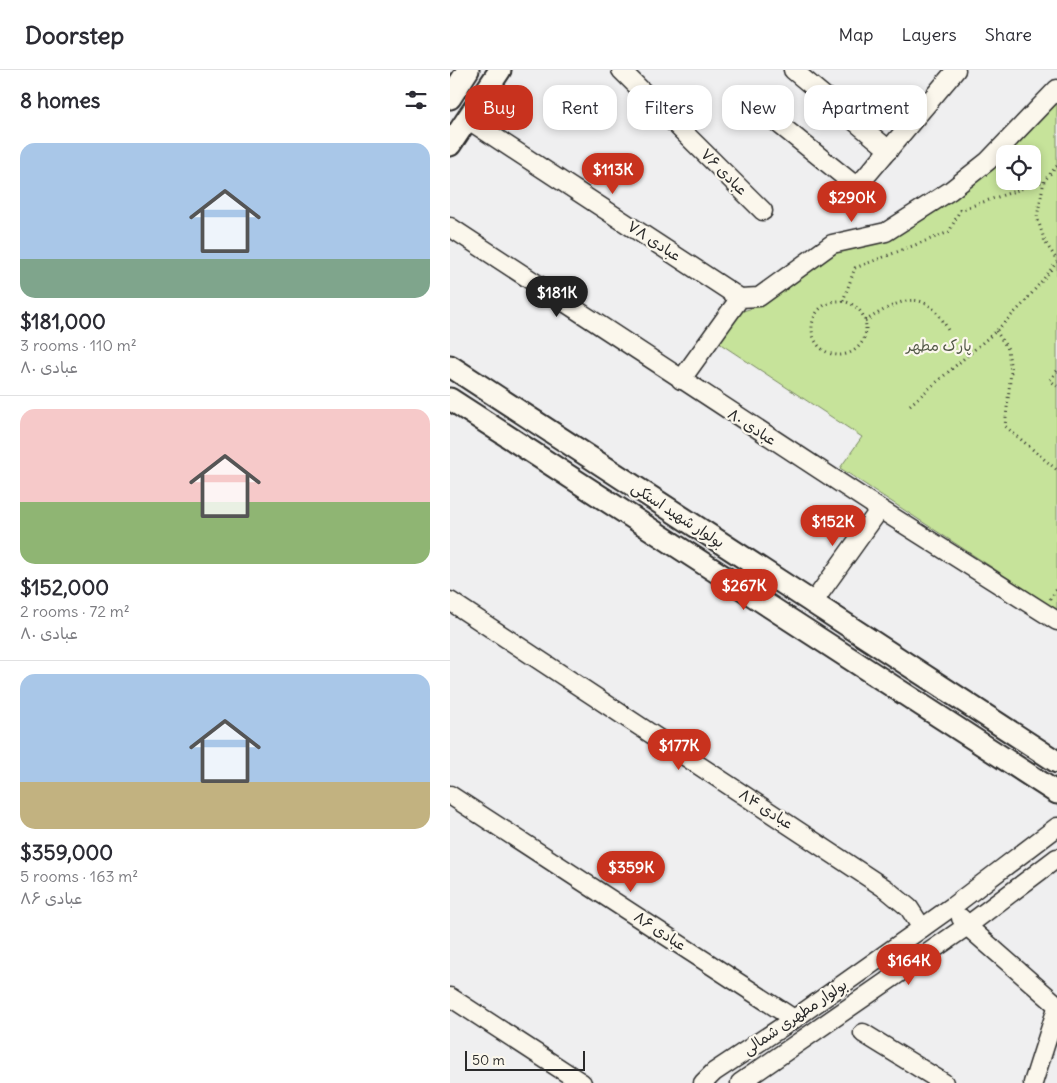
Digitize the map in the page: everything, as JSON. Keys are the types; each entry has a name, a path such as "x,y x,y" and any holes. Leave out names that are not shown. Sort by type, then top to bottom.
{"main road":[{"path":"490,85 500,70"},
{"path":"450,145 465,123"},
{"name":"بولوار شهید استکی","path":"450,366 812,604 1057,762"},
{"name":"بولوار شهید استکی","path":"450,399 1057,793"}],"street":[{"name":"عبادی ۷۶","path":"622,70 763,211"},
{"path":"793,70 889,150"},
{"path":"786,130 857,187 956,70"},
{"path":"681,380 740,298 759,297 832,244 886,232 950,191 988,161 1057,89"},
{"name":"عبادی ۷۸","path":"485,130 740,298"},
{"name":"عبادی ۸۰","path":"450,228 880,509 1057,621"},
{"path":"812,604 880,509"},
{"name":"عبادی ۸۴","path":"450,601 886,889 908,908 922,928"},
{"name":"عبادی ۸۶","path":"450,795 794,1019"},
{"name":"بولوار مطهری شمالی","path":"702,1083 714,1072 794,1019 953,906 1057,827"},
{"name":"بولوار مطهری شمالی","path":"740,1083 967,926 1057,858"},
{"path":"953,906 967,926 1057,1006 1032,1083"},
{"path":"450,997 560,1077 582,1083"},
{"path":"863,1033 944,1083"}],"path":[{"path":"843,302 855,268 949,232 960,210 1044,181 1057,166"},
{"path":"910,405 996,331 1024,303 1057,261 1045,242 1037,218 1044,181"},
{"path":"865,321 901,301 916,300 930,305 941,316 948,330"},
{"path":"843,302 857,308 865,321 866,330 864,339 852,352 834,354 825,351 818,345 812,328 818,311 825,305 843,302"},
{"path":"996,331 1008,349 1011,372 1004,426 1057,470"},
{"path":"1057,371 1050,380 1057,386"}],"green space":[{"name":"پارک مطهر","path":"1057,98 1057,610 840,468 862,437 716,341 736,313 763,305 829,253 883,242 951,201 996,161 996,190 1041,190 1041,145 1011,145"}]}
